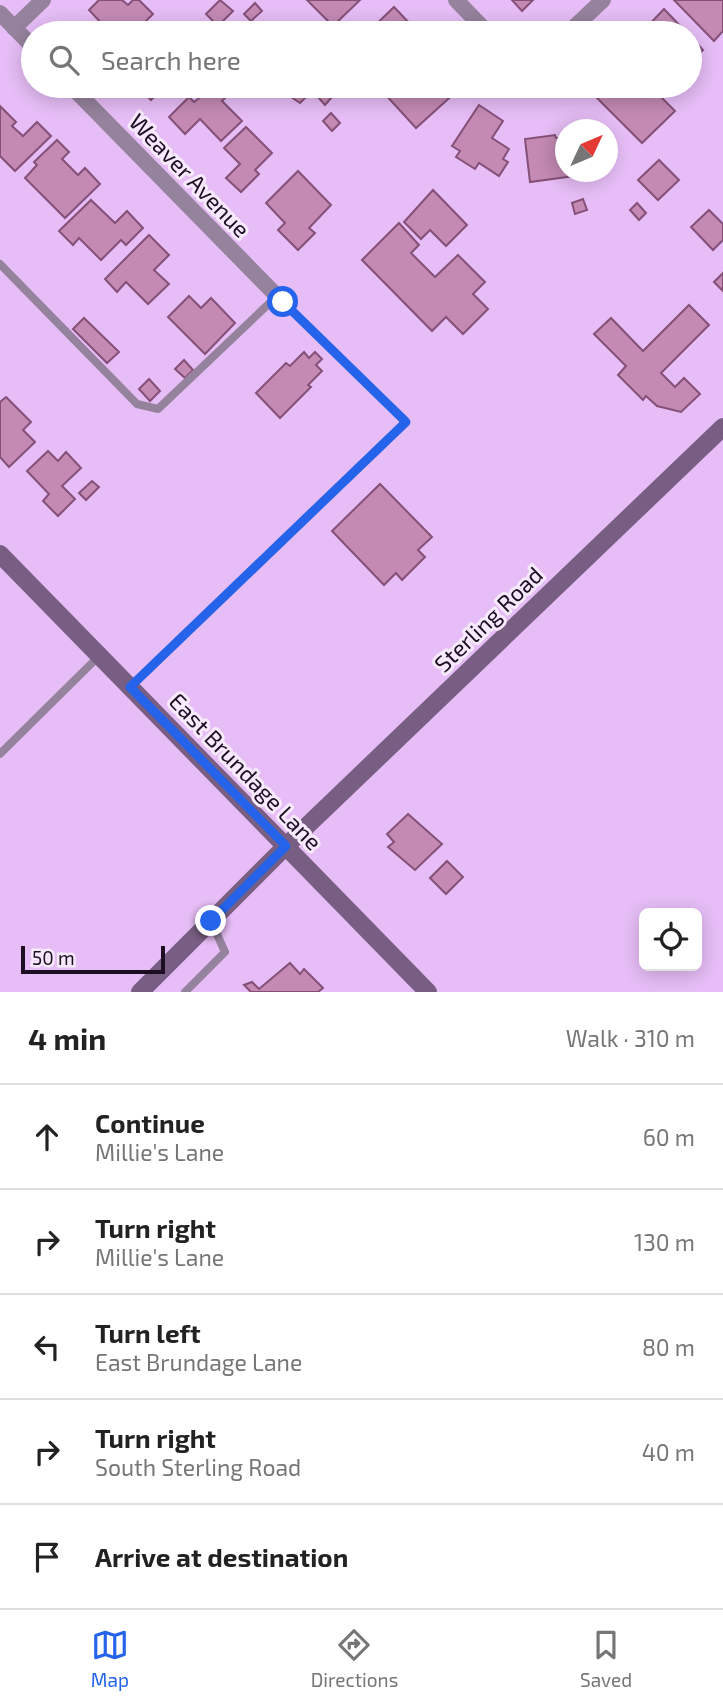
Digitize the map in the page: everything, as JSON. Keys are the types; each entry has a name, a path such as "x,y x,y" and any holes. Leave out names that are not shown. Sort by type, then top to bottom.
{"street":[{"path":"21,21 43,0"},
{"path":"456,0 476,21"},
{"path":"581,21 603,0"},
{"path":"0,13 21,35"},
{"path":"14,28 21,21"},
{"name":"Weaver Avenue","path":"83,98 277,296"},
{"name":"Sterling Road","path":"140,992 286,846 723,427"},
{"name":"East Brundage Lane","path":"0,554 428,992"}],"lane":[{"path":"0,264 137,404 158,409 277,296 406,422 130,687"},
{"path":"0,754 99,656"},
{"path":"186,992 225,952 211,921"}],"building":[{"path":"99,0 122,0 128,5 133,0 139,0 153,14 146,21 99,21 89,10"},
{"path":"220,0 233,11 223,21 213,21 206,14"},
{"path":"307,0 360,0 338,21 328,21"},
{"path":"512,0 533,0 522,11"},
{"path":"674,0 723,0 723,31 714,41 702,29 702,21 694,21"},
{"path":"255,3 262,11 251,21 244,14"},
{"path":"394,7 407,21 379,21"},
{"path":"664,9 676,21 653,21"},
{"path":"188,98 194,102 199,98 225,98 222,101 242,121 221,141 200,119 185,134 169,117"},
{"path":"293,98 305,98 300,103"},
{"path":"319,98 331,98 325,105"},
{"path":"388,98 449,98 416,128"},
{"path":"597,98 662,98 675,111 642,143"},
{"path":"479,105 503,121 492,138 509,149 503,159 508,162 499,176 479,163 475,169 456,157 460,151 452,146"},
{"path":"0,106 16,122 12,126 23,136 37,122 51,136 15,171 0,156"},
{"path":"331,113 340,123 332,131 323,121"},
{"path":"246,127 272,153 255,170 259,174 241,192 226,178 240,164 224,148"},
{"path":"555,135 555,179 530,182 525,139"},
{"path":"57,140 69,152 62,159 78,175 85,168 100,184 65,218 25,178 37,165 34,162"},
{"path":"659,160 679,180 658,200 638,180"},
{"path":"298,171 331,205 309,228 315,233 298,250 278,230 285,223 266,203"},
{"path":"433,190 467,225 446,246 430,230 421,239 404,222"},
{"path":"583,199 587,210 575,214 572,203"},
{"path":"91,200 115,223 127,211 143,228 126,245 121,240 101,260 79,238 73,245 59,231"},
{"path":"637,203 646,213 639,220 630,210"},
{"path":"709,210 723,224 723,240 713,250 691,227"},
{"path":"399,223 419,245 411,253 435,277 458,255 485,282 473,294 488,309 463,334 446,317 432,331 362,260"},
{"path":"149,235 169,255 154,270 169,284 148,304 126,282 117,292 105,279"},
{"path":"723,273 723,291 714,282"},
{"path":"189,296 201,308 211,298 235,323 205,354 168,317"},
{"path":"689,305 709,325 661,373 675,387 684,378 700,394 681,412 657,406 646,396 643,400 618,375 626,366 594,334 611,318 643,351"},
{"path":"84,318 119,352 107,363 73,329"},
{"path":"304,352 309,358 315,352 322,359 316,365 322,371 308,385 311,387 280,418 256,393 286,363 290,366"},
{"path":"184,360 193,370 185,378 175,369"},
{"path":"149,379 160,391 150,401 139,389"},
{"path":"6,397 31,422 23,430 35,442 9,467 0,457 0,402"},
{"path":"48,451 58,461 66,452 81,468 62,486 75,499 58,516 43,501 49,494 27,471"},
{"path":"92,481 99,487 86,500 79,493"},
{"path":"380,484 432,537 418,550 425,557 402,580 396,573 384,585 332,531"},
{"path":"408,814 442,844 415,870 388,847 394,842 387,834"},
{"path":"447,861 463,877 446,894 430,878"},
{"path":"290,963 300,974 304,969 323,988 318,992 251,992 244,985 252,982 259,989"}],"route":[{"path":"211,921 286,846 130,687 406,422 283,302"}]}
